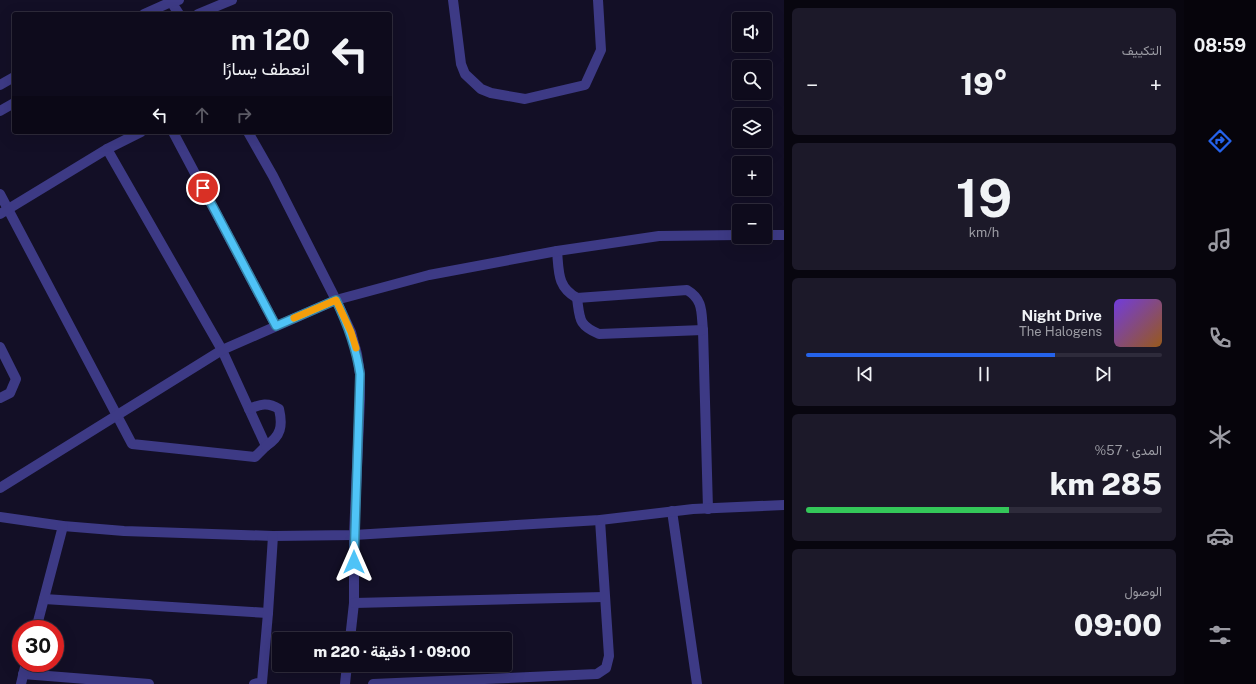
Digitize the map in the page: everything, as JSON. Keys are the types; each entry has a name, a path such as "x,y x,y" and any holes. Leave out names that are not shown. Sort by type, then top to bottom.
{"street":[{"path":"203,12 232,0"},
{"path":"453,0 461,64 466,74 481,89 491,93 524,99 585,84 601,50 598,0"},
{"path":"148,12 173,1 178,12"},
{"path":"0,85 12,78"},
{"path":"0,112 12,104"},
{"path":"4,211 107,148 137,134"},
{"path":"174,134 276,326"},
{"path":"249,134 273,176 336,300 351,332 357,354 360,374 354,535 354,603 351,632"},
{"path":"107,148 222,350 266,446"},
{"path":"0,194 4,211 132,444 255,457 266,446 276,440 280,433 282,420 279,409 272,405 262,403 249,409"},
{"path":"0,488 222,350 336,300 429,275 557,251 658,236 732,235"},
{"path":"772,235 784,235"},
{"path":"557,251 561,284 568,293 577,298 687,290 695,295 700,302 708,509"},
{"path":"577,298 581,323 587,329 599,334 702,330"},
{"path":"0,347 16,379 10,393 0,398"},
{"path":"0,517 63,526 124,531 273,536 354,535 600,520 672,511 784,505"},
{"path":"672,511 697,684"},
{"path":"373,684 597,674 606,668 609,656 600,520"},
{"path":"38,620 63,526"},
{"path":"254,684 262,682 273,536"},
{"path":"354,603 604,598"},
{"path":"44,599 268,613"},
{"path":"345,684 346,672"},
{"path":"22,679 149,684"}],"slow traffic":[{"path":"294,318 336,300 351,332 356,348"}],"route":[{"path":"203,188 276,326 336,300 351,332 357,354 360,374 354,562"}]}
